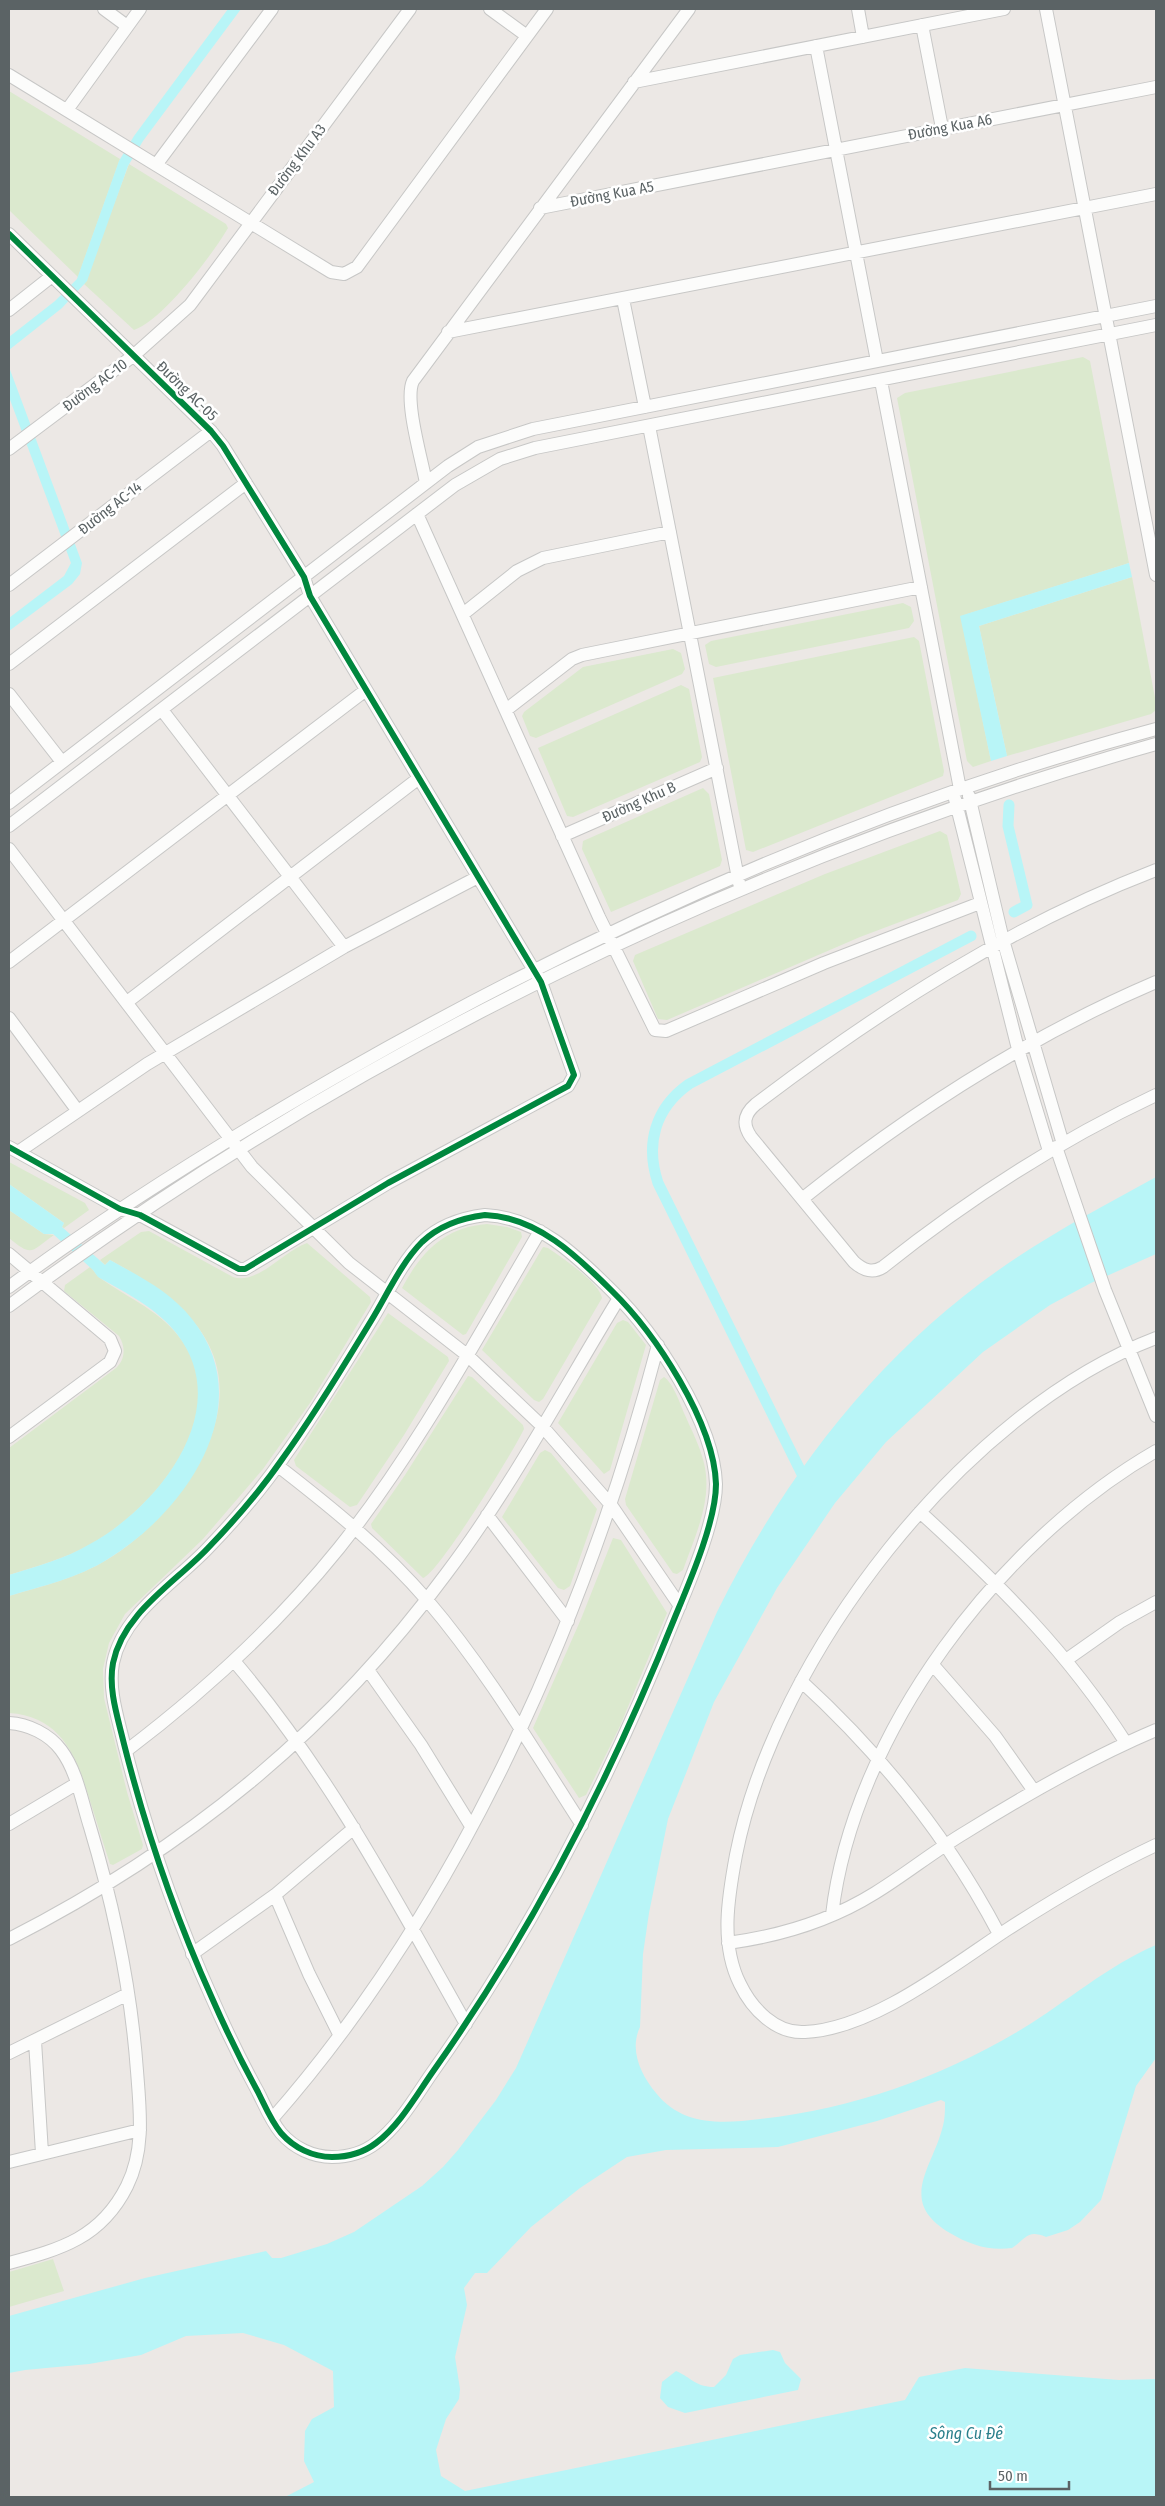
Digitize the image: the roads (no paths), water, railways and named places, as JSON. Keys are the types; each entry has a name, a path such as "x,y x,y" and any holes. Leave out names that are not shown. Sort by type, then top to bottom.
{"street":[{"path":"104,9 127,26"},
{"path":"66,110 140,9"},
{"path":"156,165 272,9"},
{"name":"Đường Khu A3","path":"251,223 410,9"},
{"path":"490,9 527,36"},
{"path":"9,74 331,272 344,274 351,272 547,9"},
{"path":"426,483 410,401 410,387 448,332 688,9"},
{"path":"858,9 863,36"},
{"path":"634,82 1004,9"},
{"path":"1046,9 1105,317 1153,542 1156,575"},
{"path":"922,25 942,128"},
{"path":"816,46 877,361"},
{"name":"Đường Kua A6","path":"836,149 1156,87"},
{"name":"Đường Kua A5","path":"540,208 836,149"},
{"path":"448,332 1156,194"},
{"name":"Đường AC-10","path":"9,450 133,356 190,306 251,223"},
{"name":"Đường AC-05","path":"9,234 211,431 223,446 304,577 310,596 534,969 541,982 574,1070 571,1083 438,1155 251,1266 239,1269 140,1215"},
{"path":"9,310 56,280"},
{"path":"623,299 645,407"},
{"path":"9,803 462,456 496,440 533,429 1156,306"},
{"path":"9,826 455,484 500,459 535,448 1156,326"},
{"path":"881,381 960,790 957,807 1018,1049 1056,1147 1105,1290 1156,1416"},
{"path":"649,426 741,890"},
{"name":"Đường AC-14","path":"9,585 211,431"},
{"path":"9,664 246,483"},
{"path":"417,514 562,836 608,934 616,947 652,1027 662,1032 824,963 980,903"},
{"path":"463,614 517,571 543,558 670,532"},
{"path":"506,710 576,657 921,587"},
{"path":"9,962 366,690"},
{"path":"9,694 62,762"},
{"path":"162,710 344,947"},
{"path":"9,1287 120,1209 229,1139 371,1056 534,969 738,876 960,790 1057,758 1156,729"},
{"path":"9,1306 91,1247 239,1151 400,1056 541,982 741,890 970,802 1156,744"},
{"name":"Đường Khu B","path":"562,836 717,768"},
{"path":"126,1002 419,778"},
{"path":"960,790 970,802 1003,940 1032,1041 1056,1147"},
{"path":"9,849 239,1151 312,1229 387,1294 467,1355 542,1426 611,1506 680,1606"},
{"path":"1156,870 1098,894 1003,940 918,989 807,1065 747,1113 745,1123 748,1133 854,1262 863,1269 873,1271 882,1267 970,1202 1056,1147 1156,1096"},
{"path":"140,1215 120,1209 13,1149 165,1053 344,947 478,877"},
{"path":"802,1199 918,1112 1018,1049 1156,982"},
{"path":"9,1018 77,1110"},
{"path":"499,1216 513,1219 540,1231 585,1266 619,1298 658,1345 697,1417 712,1458 716,1481 712,1512 680,1606 632,1720 582,1825 533,1916 466,2024 391,2128 367,2149 352,2155 334,2157 309,2153 286,2138 272,2119 223,2023 192,1954 156,1854 126,1751 112,1682 114,1659 122,1638 136,1617 210,1546 278,1466 322,1402 417,1247 446,1225 470,1217 499,1216"},
{"path":"126,1751 184,1705 234,1661 283,1612 355,1527 398,1465 467,1355 540,1231"},
{"path":"9,1254 110,1340 114,1346 115,1353 110,1362 9,1437"},
{"path":"9,1939 107,1886 156,1854 231,1799 297,1742 368,1670 427,1600 487,1515 619,1298"},
{"path":"1156,1338 1129,1350 1066,1385 1017,1421 972,1460 920,1512 890,1547 849,1603 801,1681 774,1738 745,1819 730,1894 727,1924 728,1943 737,1977 752,2003 778,2027 794,2032 804,2032 854,2020 902,1998 1078,1886 1156,1845"},
{"path":"272,2119 339,2034 413,1927 472,1826 520,1730 568,1621 611,1506 633,1437 658,1345"},
{"path":"832,1915 837,1879 850,1831 878,1758 933,1665 969,1615 1029,1549 1078,1505 1123,1471 1156,1451"},
{"path":"278,1466 355,1527 427,1600 470,1657 582,1825"},
{"path":"920,1512 997,1583 1066,1660 1126,1743"},
{"path":"487,1515 516,1550 568,1621"},
{"path":"1066,1660 1120,1622 1156,1602"},
{"path":"234,1661 297,1742 354,1828 413,1927 466,2024"},
{"path":"933,1665 990,1730 1034,1791"},
{"path":"368,1670 421,1745 472,1826"},
{"path":"801,1681 900,1782 946,1844 1000,1934"},
{"path":"9,1723 32,1729 54,1743 65,1757 76,1784 107,1886 128,1994 136,2053 140,2130 138,2152 130,2181 117,2203 103,2220 84,2236 68,2245 9,2263"},
{"path":"728,1943 781,1933 832,1915 875,1893 946,1844 1034,1791 1126,1743 1156,1730"},
{"path":"9,1824 76,1784"},
{"path":"192,1954 274,1895 354,1828"},
{"path":"274,1895 309,1974 339,2034"},
{"path":"9,2053 35,2042 128,1994"},
{"path":"35,2042 42,2152"},
{"path":"9,2162 42,2152 140,2130"}],"water":[{"path":"228,9 241,9 143,141 128,166 87,281 62,308 9,350 9,337 55,301 77,279 119,161 134,136"},
{"path":"9,367 82,563 80,574 72,584 9,631 9,618 64,576 71,563 9,397"},
{"path":"1129,563 1132,577 979,626 1007,756 991,761 960,616"},
{"name":"Sông Cu Đê","path":"1156,1177 1156,1254 1091,1283 1050,1305 983,1352 886,1442 835,1503 777,1588 714,1702 668,1819 649,1913 643,1954 640,2027 636,2044 636,2053 641,2070 656,2093 666,2104 678,2112 690,2117 717,2122 746,2121 795,2114 863,2099 928,2076 960,2062 1022,2029 1104,1973 1156,1945 1156,2058 1136,2086 1101,2200 1080,2222 1068,2230 1046,2237 1035,2234 1027,2236 1012,2248 988,2248 965,2241 950,2233 933,2221 924,2208 921,2195 923,2181 940,2137 944,2121 945,2102 941,2100 877,2121 778,2147 666,2150 627,2157 580,2188 531,2227 487,2273 475,2273 464,2288 467,2305 455,2357 460,2389 459,2399 446,2419 436,2450 441,2476 465,2491 905,2400 919,2377 965,2368 1119,2380 1156,2379 1156,2497 285,2497 314,2482 304,2461 305,2431 312,2419 334,2407 333,2371 284,2345 243,2333 186,2336 141,2355 89,2364 9,2373 9,2316 145,2278 266,2251 272,2258 281,2258 327,2244 354,2232 422,2186 443,2167 496,2100 516,2068 717,1612 743,1562 803,1467 837,1422 874,1380 913,1340 955,1303 1000,1269 1038,1244"},
{"path":"9,1184 64,1223 62,1227 105,1265 110,1260 132,1272 154,1285 184,1309 211,1352 219,1386 216,1420 205,1454 187,1485 163,1514 137,1539 96,1566 60,1581 9,1596 9,1575 71,1554 116,1527 141,1506 163,1481 181,1454 193,1424 198,1394 193,1363 177,1334 169,1325 151,1309 98,1277 93,1270 53,1234 44,1234 9,1210"},
{"path":"773,2350 780,2352 785,2363 801,2379 798,2390 685,2413 668,2407 660,2398 662,2382 676,2371 698,2384 714,2387 726,2375 733,2359 740,2355"}],"waterway":[{"path":"1009,805 1008,826 1027,905 1014,912"},
{"path":"807,1484 658,1183 654,1169 653,1154 656,1128 668,1104 689,1084 971,936"}]}
